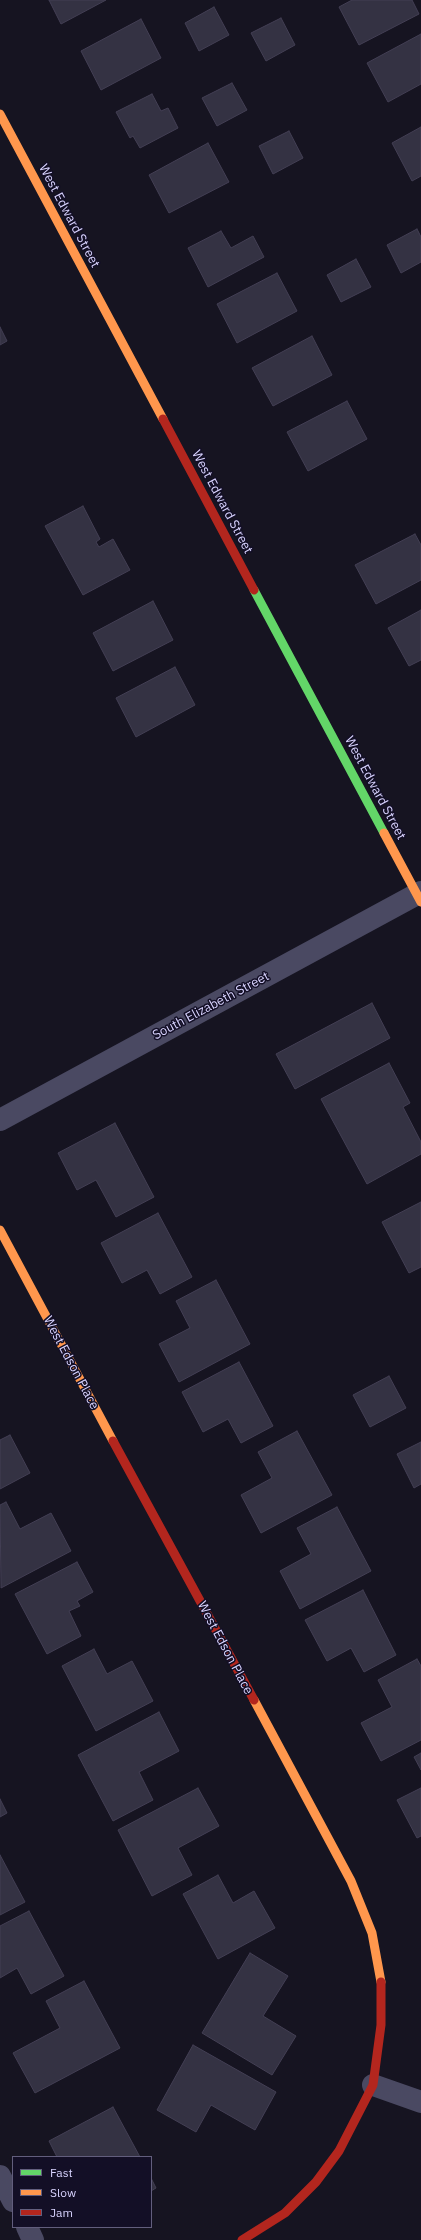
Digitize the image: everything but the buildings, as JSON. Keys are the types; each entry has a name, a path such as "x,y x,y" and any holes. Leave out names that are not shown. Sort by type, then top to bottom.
{"street":[{"name":"West Edward Street","path":"0,114 420,896"},
{"name":"South Elizabeth Street","path":"0,1120 420,896"},
{"name":"West Edson Place","path":"0,1230 351,1881 372,1933 381,1980 381,2025 373,2085 339,2151 316,2182 285,2213 242,2240"},
{"path":"373,2085 421,2102"},
{"path":"0,2176 12,2199"},
{"path":"28,2228 34,2240"}],"traffic: fast":[{"path":"254,590 384,833"}],"traffic: slow":[{"path":"0,114 163,419"},
{"path":"384,833 421,902"},
{"path":"0,1230 113,1441"},
{"path":"254,1700 351,1881 372,1933 381,1982"}],"traffic: jam":[{"path":"163,419 254,590"},
{"path":"113,1441 254,1700"},
{"path":"242,2240 285,2213 316,2182 339,2151 373,2085 381,2025 381,1982"}]}
